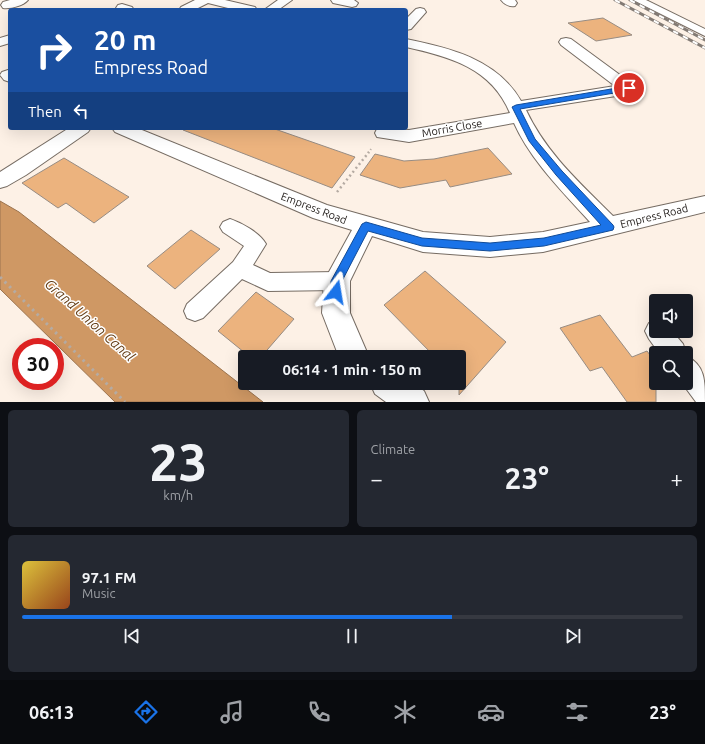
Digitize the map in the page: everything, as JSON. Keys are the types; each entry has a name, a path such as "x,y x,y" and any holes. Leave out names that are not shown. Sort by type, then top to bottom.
{"street":[{"path":"6,6 22,0"},
{"path":"189,8 204,0"},
{"path":"212,0 243,8"},
{"path":"273,8 286,0"},
{"path":"337,0 352,4"},
{"path":"408,24 420,12"},
{"name":"Morris Close","path":"384,133 409,136 629,88 566,42"},
{"path":"408,44 457,56 480,66 506,92 532,140 559,173 609,227"},
{"path":"0,181 79,130"},
{"name":"Empress Road","path":"126,130 321,212 422,242 490,247 544,242 705,204"},
{"path":"351,350 336,313 337,281 366,226"},
{"path":"396,390 413,402"}],"lane":[{"path":"638,0 705,33"},
{"path":"195,311 240,268 256,244 230,226"},
{"path":"240,268 268,282 337,281"},
{"path":"693,377 705,393"}],"path":[{"path":"321,212 384,133"},
{"path":"0,277 125,402"}],"water":[{"name":"Grand Union Canal","path":"0,201 19,212 238,383 238,390 248,390 263,402 115,402 64,352 64,338 50,338 0,289"}],"building":[{"path":"603,18 632,35 596,41 568,23"},
{"path":"183,130 278,130 355,157 332,188"},
{"path":"488,148 512,174 450,187 446,180 400,188 360,175 375,154 404,161 434,159"},
{"path":"64,158 129,197 94,223 66,203 58,208 22,183"},
{"path":"191,230 220,249 175,289 147,266"},
{"path":"425,271 506,342 466,387 466,350 428,350 384,305"},
{"path":"256,292 294,319 267,350 241,350 218,331"},
{"path":"600,315 632,357 647,351 649,354 649,390 656,390 656,402 627,402 602,367 590,371 560,328"},
{"path":"459,390 463,390 459,395"}],"railway":[{"path":"615,0 705,48"},
{"path":"630,0 705,40"}],"route":[{"path":"336,292 337,281 366,226 422,242 490,247 544,242 609,227 559,173 532,140 516,107 629,88"}]}
